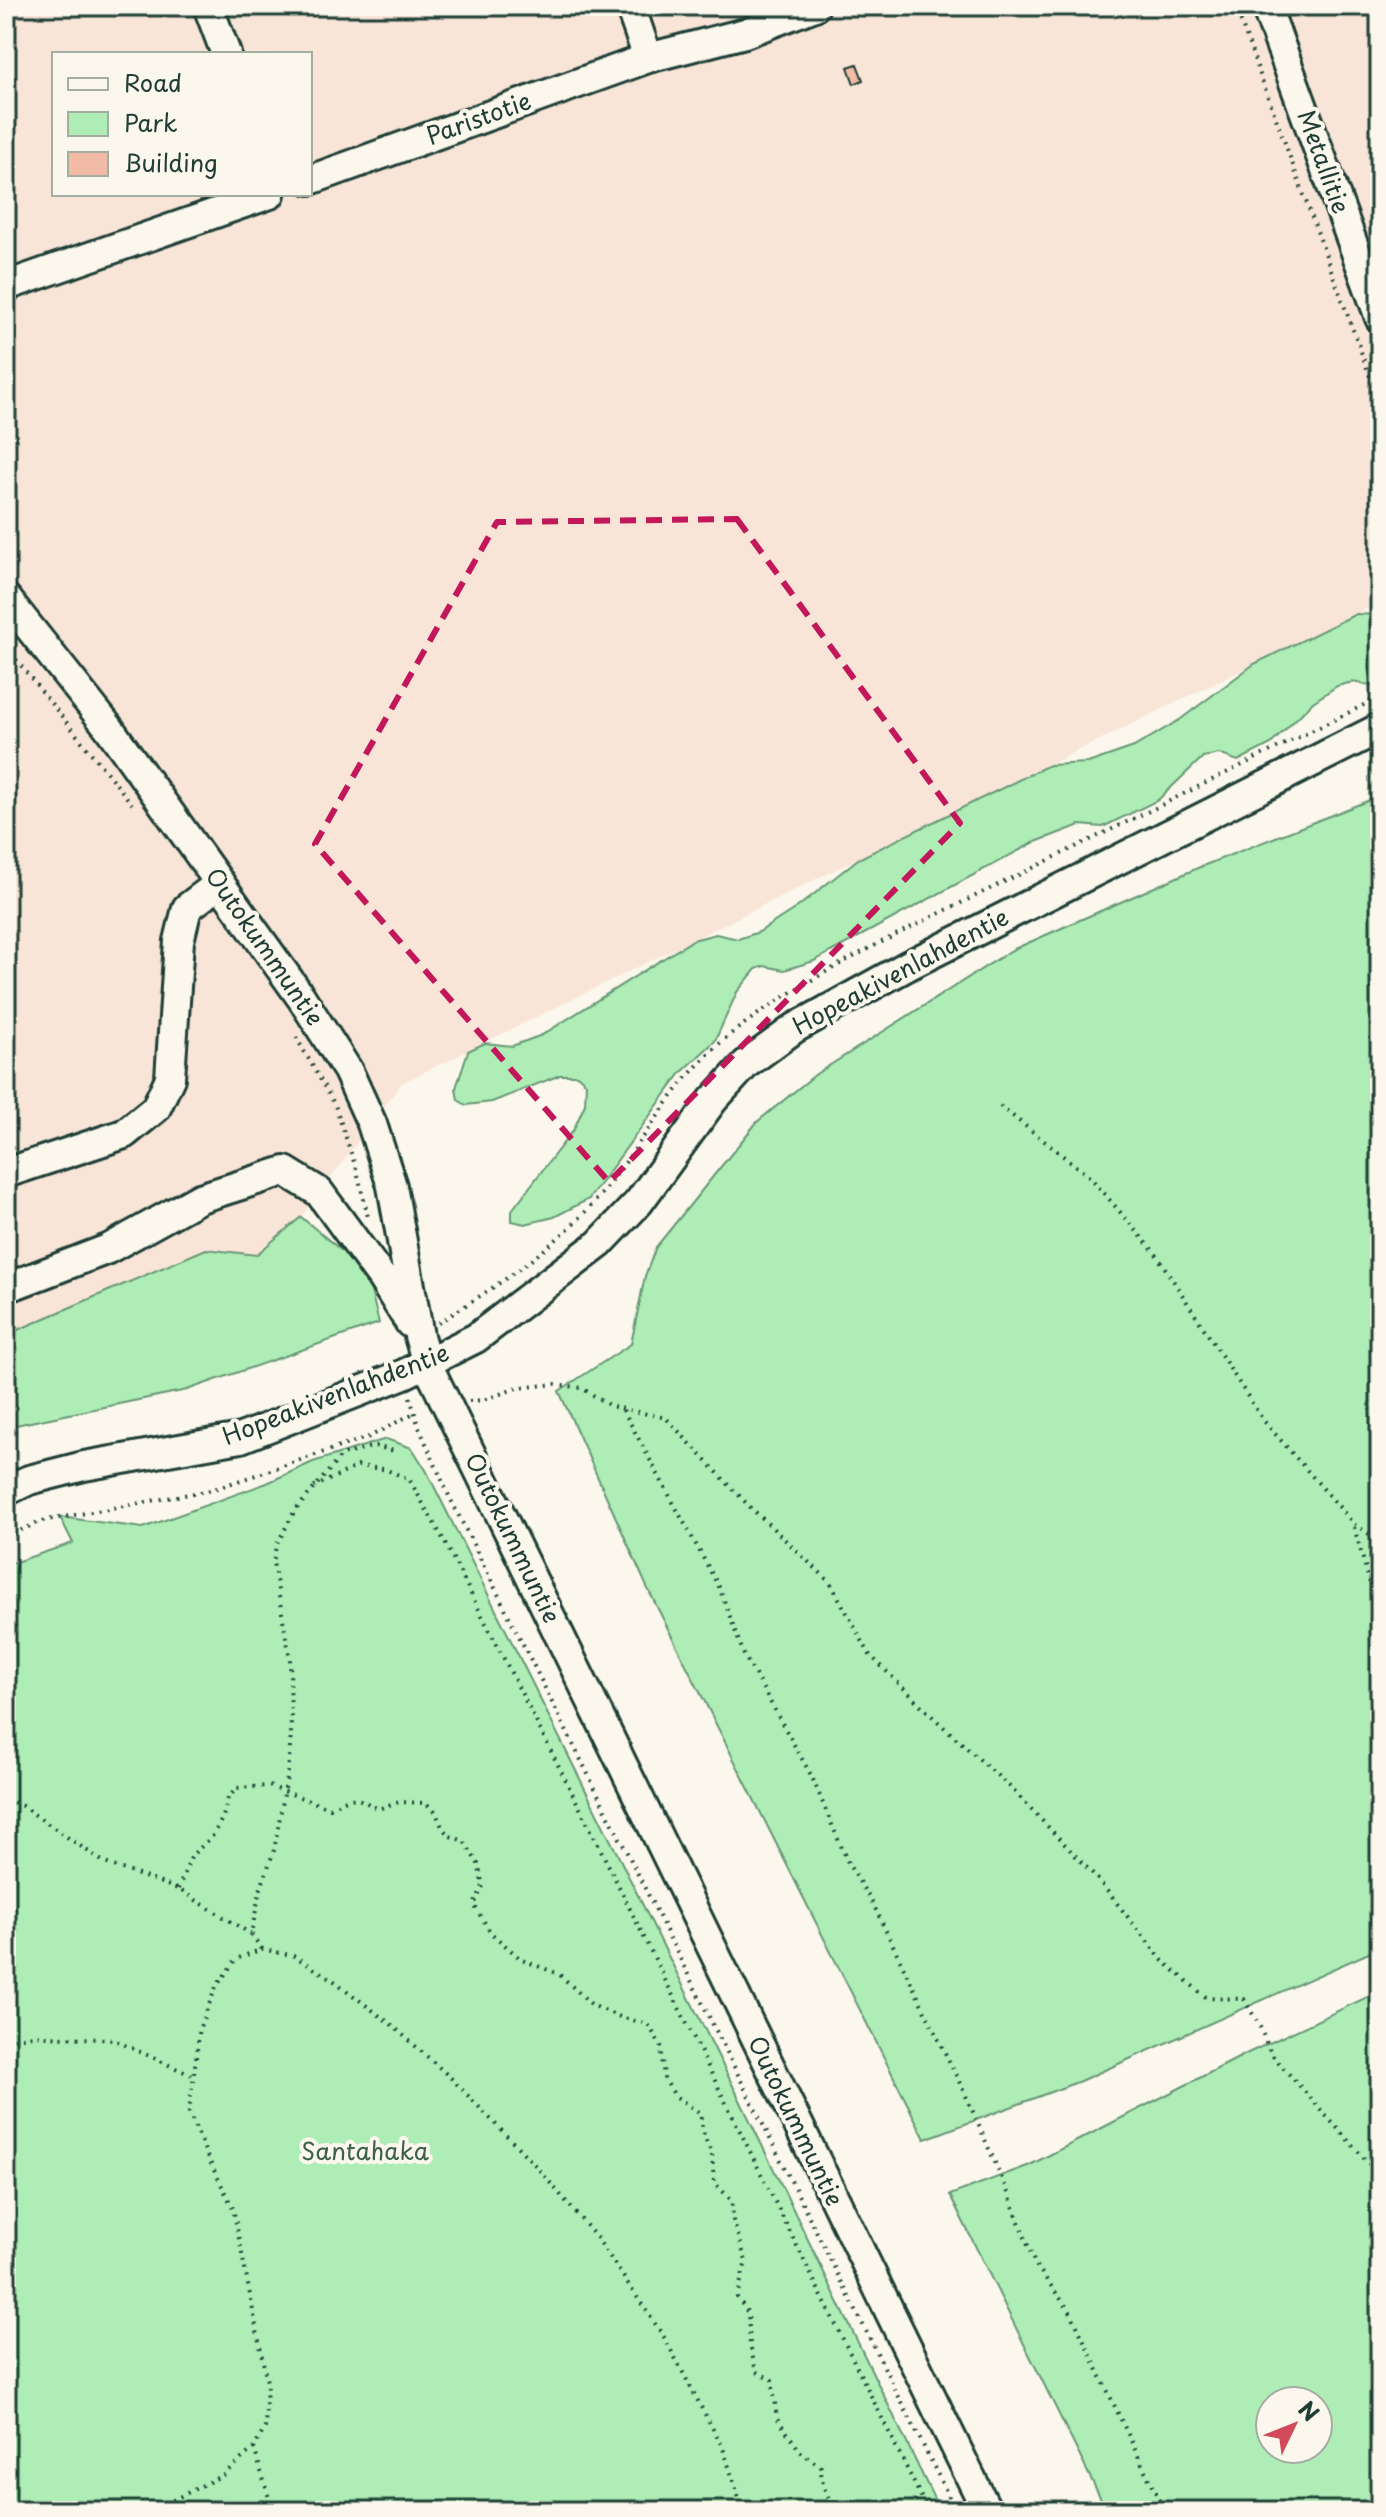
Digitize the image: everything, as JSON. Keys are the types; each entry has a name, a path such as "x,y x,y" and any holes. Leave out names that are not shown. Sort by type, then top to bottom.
{"street":[{"path":"208,6 225,52"},
{"path":"630,6 648,58"},
{"name":"Paristotie","path":"312,179 648,58 745,33 815,6"},
{"name":"Metallitie","path":"1266,6 1380,318"},
{"path":"6,286 264,196"},
{"name":"Outokummuntie","path":"6,598 109,728 301,997 343,1063 372,1124 392,1186 419,1336 416,1369 446,1403 987,2511"},
{"name":"Hopeakivenlahdentie","path":"6,1491 29,1480 84,1466 241,1438 416,1369 476,1338 599,1244 639,1202 713,1100 746,1064 795,1028 909,965 1380,728"},
{"path":"6,1173 124,1134 156,1108 170,1078 179,941 187,908 220,883"},
{"path":"6,1288 108,1249 200,1198 285,1171 319,1192 382,1278 419,1336"}],"path":[{"path":"1235,6 1380,404"},
{"path":"6,647 136,810"},
{"path":"290,1026 335,1105 357,1171 368,1217"},
{"path":"1000,1106 1091,1178 1156,1254 1263,1420 1354,1524 1380,1541"},
{"path":"416,1369 414,1413 449,1496 956,2511"},
{"path":"446,1403 483,1400 517,1388 556,1384 582,1388 610,1406 666,1418 749,1506 830,1582 870,1655 1011,1788 1095,1876 1163,1961 1207,1998 1244,1999 1271,2054 1380,2176"},
{"path":"622,1408 719,1587 744,1655 811,1775 849,1865 873,1904 966,2096 1035,2264 1071,2313 1164,2511"},
{"path":"6,1537 42,1521 211,1490 369,1437 414,1413"},
{"path":"251,1934 260,1891 274,1850 285,1792 291,1735 290,1659 273,1562 283,1530 294,1512 342,1455 375,1446 394,1451"},
{"path":"314,1487 358,1466 384,1469 409,1479 442,1537 587,1822 928,2511"},
{"path":"1354,1524 1380,1619"},
{"path":"178,1889 192,1855 212,1837 223,1817 228,1798 237,1788 269,1786 330,1808 358,1797 378,1809 399,1802 426,1803 435,1811 443,1829 450,1836 464,1841 478,1864 483,1886 474,1905 491,1933 522,1960 559,1974 592,2005 648,2024 661,2046 664,2078 675,2096 700,2113 704,2136 712,2154 714,2182 732,2201 733,2220 746,2261 737,2297 748,2313 756,2371 772,2380 777,2418 800,2451 821,2467 821,2483 835,2506 842,2511"},
{"path":"6,1799 22,1806 105,1863 178,1889 251,1934 262,1949"},
{"path":"151,2511 223,2475 254,2448 265,2428 267,2382 233,2208 189,2112 200,2027 216,1987 236,1959 262,1949 294,1956 333,1980 392,2025 452,2079 536,2166 597,2238 664,2337 723,2448 743,2511"},
{"path":"6,2040 33,2035 114,2040 192,2075"},
{"path":"254,2448 273,2511"}],"highlighted area":[{"path":"737,519 960,823 609,1182 315,844 497,522"}],"shaded area":[{"path":"6,6 1380,6 1380,602 402,1083 301,1217 256,1256 206,1249 6,1335"}],"green space":[{"path":"1356,614 1380,615 1380,687 1353,682 1337,686 1313,702 1271,744 1238,761 1219,754 1203,757 1158,800 1103,827 1080,825 1033,843 814,961 784,970 764,966 756,969 737,992 715,1041 681,1073 589,1199 554,1217 525,1224 512,1221 512,1210 574,1129 585,1104 586,1083 577,1075 560,1075 492,1102 466,1105 458,1100 456,1088 468,1051 485,1043 512,1046 542,1035 693,940 716,934 738,939 759,932 799,906 858,859 1049,765 1088,763 1134,747 1181,719 1254,664"},
{"path":"1380,796 1380,1948 1080,2081 925,2139 647,1587 559,1391 631,1344 645,1276 656,1247 757,1122 816,1074 1012,950 1200,867"},
{"path":"301,1217 366,1271 379,1323 187,1390 6,1427 6,1335 206,1249 256,1255"},
{"name":"Santahaka","path":"386,1439 412,1448 426,1470 738,2096 940,2511 6,2511 6,1565 73,1543 60,1517 143,1528 267,1483 313,1462"},
{"path":"1380,1991 1380,2511 1107,2511 950,2195 1030,2165 1248,2053"}],"building":[{"path":"857,64 863,80 854,84 848,67"}]}
